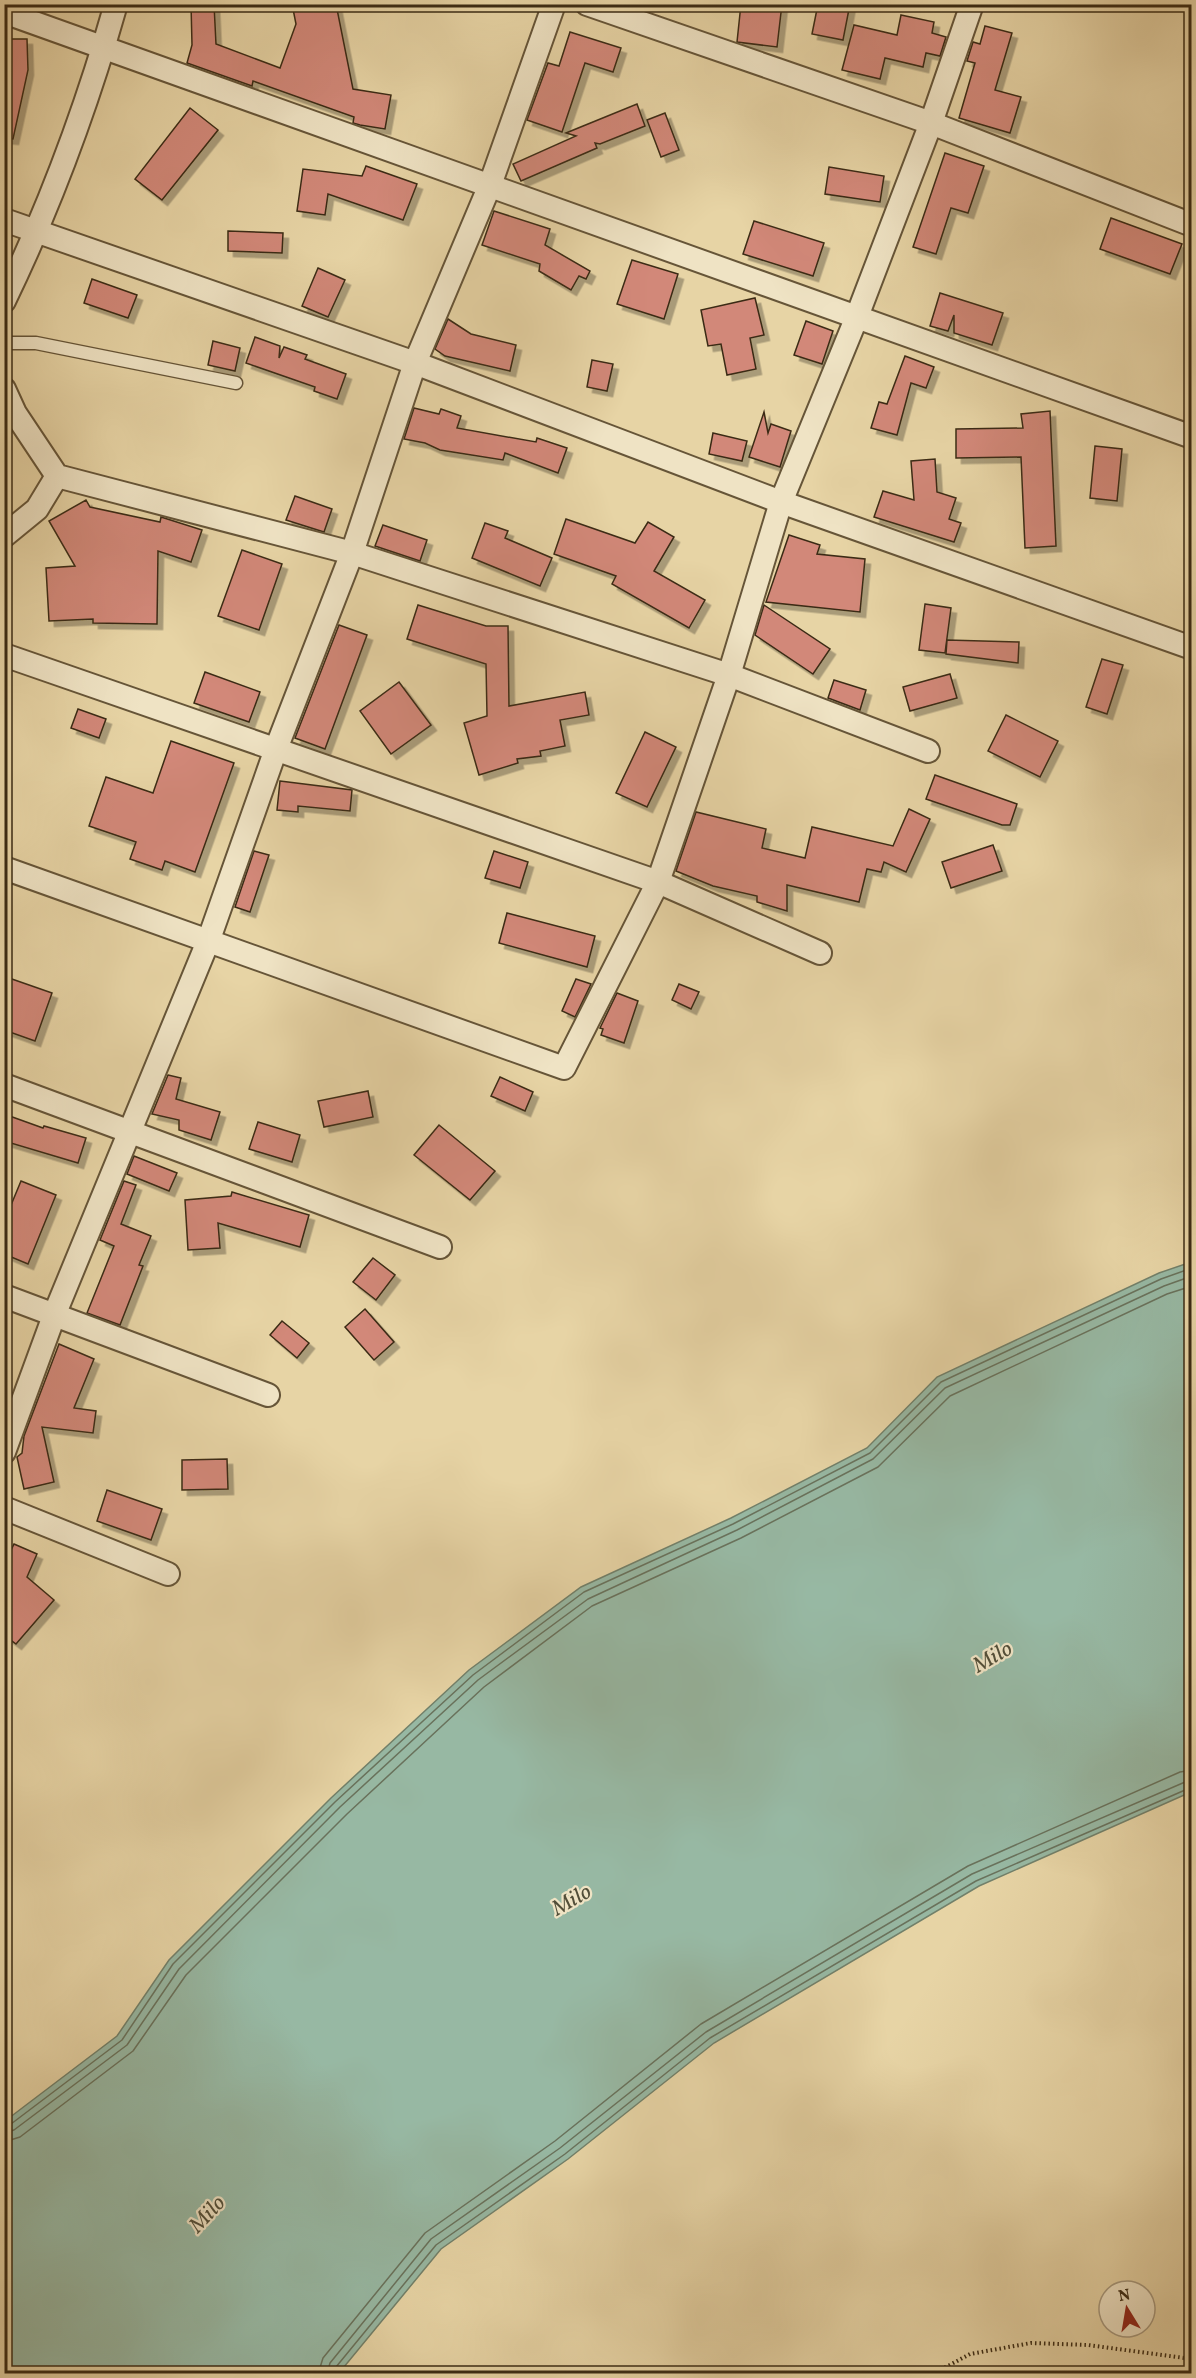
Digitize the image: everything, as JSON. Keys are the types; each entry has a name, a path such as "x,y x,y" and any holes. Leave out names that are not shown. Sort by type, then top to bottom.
{"street":[{"path":"4,301 38,232 103,48 116,4"},
{"path":"4,1452 55,1313 208,939 276,749 352,553 415,363 490,185 554,4"},
{"path":"587,4 931,123 1191,225"},
{"path":"4,868 564,1068 658,882 729,675 781,502 856,319 931,123 972,4"},
{"path":"4,12 490,185 856,319 1191,437"},
{"path":"4,220 415,363 781,502 1191,648"},
{"path":"4,389 15,413 57,476 352,553 729,675 928,751"},
{"path":"4,536 37,509 57,476"},
{"path":"4,655 658,882 820,953"},
{"path":"4,1085 130,1129 440,1247"},
{"path":"4,1296 55,1313 268,1395"},
{"path":"4,1508 168,1574"}],"lane":[{"path":"4,343 36,343 236,383"}],"path":[{"path":"933,2373 970,2354 1031,2343 1088,2345 1191,2358"}],"water":[{"name":"Milo","path":"1191,1262 1191,1792 979,1886 714,2043 568,2159 441,2249 339,2373 5,2373 5,2121 117,2036 169,1960 331,1798 469,1670 581,1587 731,1518 867,1448 937,1377 1159,1273"}],"building":[{"path":"191,4 214,4 216,44 280,68 296,24 292,4 336,4 353,89 391,95 385,129 353,123 354,117 253,81 252,86 187,63 192,45"},
{"path":"741,4 782,4 777,47 737,42"},
{"path":"818,4 850,4 843,40 812,34"},
{"path":"901,15 934,22 932,33 946,37 940,56 926,53 923,67 885,58 880,79 842,70 854,25 897,35"},
{"path":"985,26 1012,33 995,90 1021,97 1010,133 959,118 975,63 967,61 973,42 980,44"},
{"path":"570,32 621,48 613,72 585,63 562,132 527,120 548,63 559,66"},
{"path":"4,39 27,39 28,70 13,139 4,138"},
{"path":"637,104 645,126 600,144 595,143 597,148 521,181 513,164 576,136 566,133"},
{"path":"190,108 218,130 162,200 135,179"},
{"path":"665,113 679,150 661,157 647,120"},
{"path":"945,153 984,166 968,213 951,208 936,254 913,247"},
{"path":"366,166 417,184 403,220 328,194 325,215 297,211 303,169 362,176"},
{"path":"829,167 884,176 880,202 825,194"},
{"path":"494,211 550,229 545,245 590,271 586,279 579,276 571,290 539,271 540,264 482,245"},
{"path":"1111,218 1182,244 1170,274 1100,249"},
{"path":"754,221 824,243 813,276 743,254"},
{"path":"228,231 283,233 282,253 228,251"},
{"path":"632,260 678,274 664,319 617,304"},
{"path":"318,268 345,280 328,317 302,306"},
{"path":"92,279 137,295 128,318 84,303"},
{"path":"940,293 1003,313 992,345 954,333 954,315 948,331 930,326"},
{"path":"755,298 764,335 750,338 756,369 727,375 721,344 708,346 701,310"},
{"path":"448,319 471,334 516,345 510,371 445,356 435,349"},
{"path":"806,321 833,331 822,364 794,355"},
{"path":"255,337 280,346 279,358 284,347 307,355 305,359 346,374 337,399 314,391 315,387 246,363"},
{"path":"213,341 240,348 235,371 208,365"},
{"path":"905,356 934,367 926,388 911,383 897,435 871,428 879,402 887,404"},
{"path":"592,360 613,364 607,391 587,387"},
{"path":"414,408 439,414 441,409 461,416 457,428 536,442 537,438 567,448 558,473 505,453 503,460 440,450 425,443 404,439"},
{"path":"1050,411 1056,546 1025,548 1021,457 956,458 956,429 1023,428 1021,414"},
{"path":"764,412 768,433 771,424 791,431 780,467 749,457"},
{"path":"713,433 747,441 742,461 709,454"},
{"path":"1095,446 1122,449 1117,501 1090,498"},
{"path":"935,459 937,492 956,498 949,519 961,523 954,542 874,517 883,491 914,500 911,461"},
{"path":"295,496 332,509 324,532 286,520"},
{"path":"86,500 90,507 160,522 161,517 202,530 191,562 158,551 157,624 93,623 93,619 49,621 46,568 75,566 49,521"},
{"path":"566,519 635,543 648,522 674,537 654,571 705,600 689,628 612,584 616,576 554,554"},
{"path":"485,523 508,531 505,538 552,558 540,586 472,558"},
{"path":"383,525 427,540 420,561 375,546"},
{"path":"789,535 820,545 817,554 865,559 860,612 766,602"},
{"path":"242,550 282,564 259,630 218,616"},
{"path":"925,604 951,608 945,653 919,650"},
{"path":"418,605 486,626 508,626 509,706 585,692 589,715 560,720 565,746 540,751 541,756 517,759 518,763 479,775 464,723 487,716 486,664 407,639"},
{"path":"764,605 830,649 813,674 755,635"},
{"path":"339,625 367,635 325,749 295,738"},
{"path":"947,640 1019,642 1018,663 946,654"},
{"path":"1102,659 1123,665 1107,714 1086,707"},
{"path":"205,672 260,692 249,722 194,703"},
{"path":"950,674 957,698 910,711 903,687"},
{"path":"834,680 866,690 860,710 828,698"},
{"path":"399,682 431,725 391,754 360,711"},
{"path":"78,709 106,719 99,738 71,728"},
{"path":"1006,715 1058,741 1040,777 988,751"},
{"path":"645,732 676,747 647,807 616,793"},
{"path":"171,741 234,763 195,872 165,861 162,870 130,859 136,842 89,826 106,777 153,793"},
{"path":"935,775 1017,804 1010,825 1002,825 926,799"},
{"path":"280,781 352,790 350,811 298,806 298,812 277,810"},
{"path":"909,809 930,819 906,872 884,862 881,872 867,869 859,902 787,885 787,911 757,902 757,896 713,886 676,871 696,812 766,829 762,848 805,858 812,827 893,846"},
{"path":"993,845 1002,871 951,888 942,862"},
{"path":"254,851 269,855 250,912 235,907"},
{"path":"494,851 528,862 520,888 485,878"},
{"path":"507,913 595,936 587,967 499,943"},
{"path":"9,978 52,993 35,1041 4,1030 4,992"},
{"path":"576,979 591,984 575,1017 562,1011"},
{"path":"679,984 699,992 691,1009 672,1000"},
{"path":"617,993 638,1001 624,1043 601,1035 603,1029 600,1028"},
{"path":"168,1075 181,1078 176,1099 220,1112 211,1140 179,1130 179,1120 152,1114"},
{"path":"500,1077 533,1092 525,1111 491,1096"},
{"path":"368,1091 373,1117 324,1127 318,1101"},
{"path":"4,1114 43,1128 44,1126 86,1138 78,1163 4,1141"},
{"path":"258,1122 300,1135 292,1162 249,1149"},
{"path":"439,1125 495,1171 470,1200 414,1155"},
{"path":"134,1156 177,1173 169,1191 127,1174"},
{"path":"21,1181 56,1195 28,1264 4,1254 4,1222"},
{"path":"124,1181 136,1185 121,1224 151,1236 139,1265 143,1266 120,1325 87,1313 114,1246 100,1240"},
{"path":"232,1192 309,1215 300,1247 218,1223 220,1248 188,1250 185,1200 231,1196"},
{"path":"373,1258 395,1275 376,1300 353,1282"},
{"path":"365,1309 394,1342 374,1360 345,1327"},
{"path":"282,1321 309,1343 297,1358 270,1335"},
{"path":"59,1344 94,1359 74,1408 96,1411 93,1433 42,1427 54,1482 24,1489 17,1457 22,1453 24,1436"},
{"path":"227,1459 228,1489 182,1490 182,1460"},
{"path":"107,1490 162,1509 151,1540 97,1521"},
{"path":"14,1544 37,1554 27,1577 54,1600 16,1644 4,1635 4,1565"}]}
